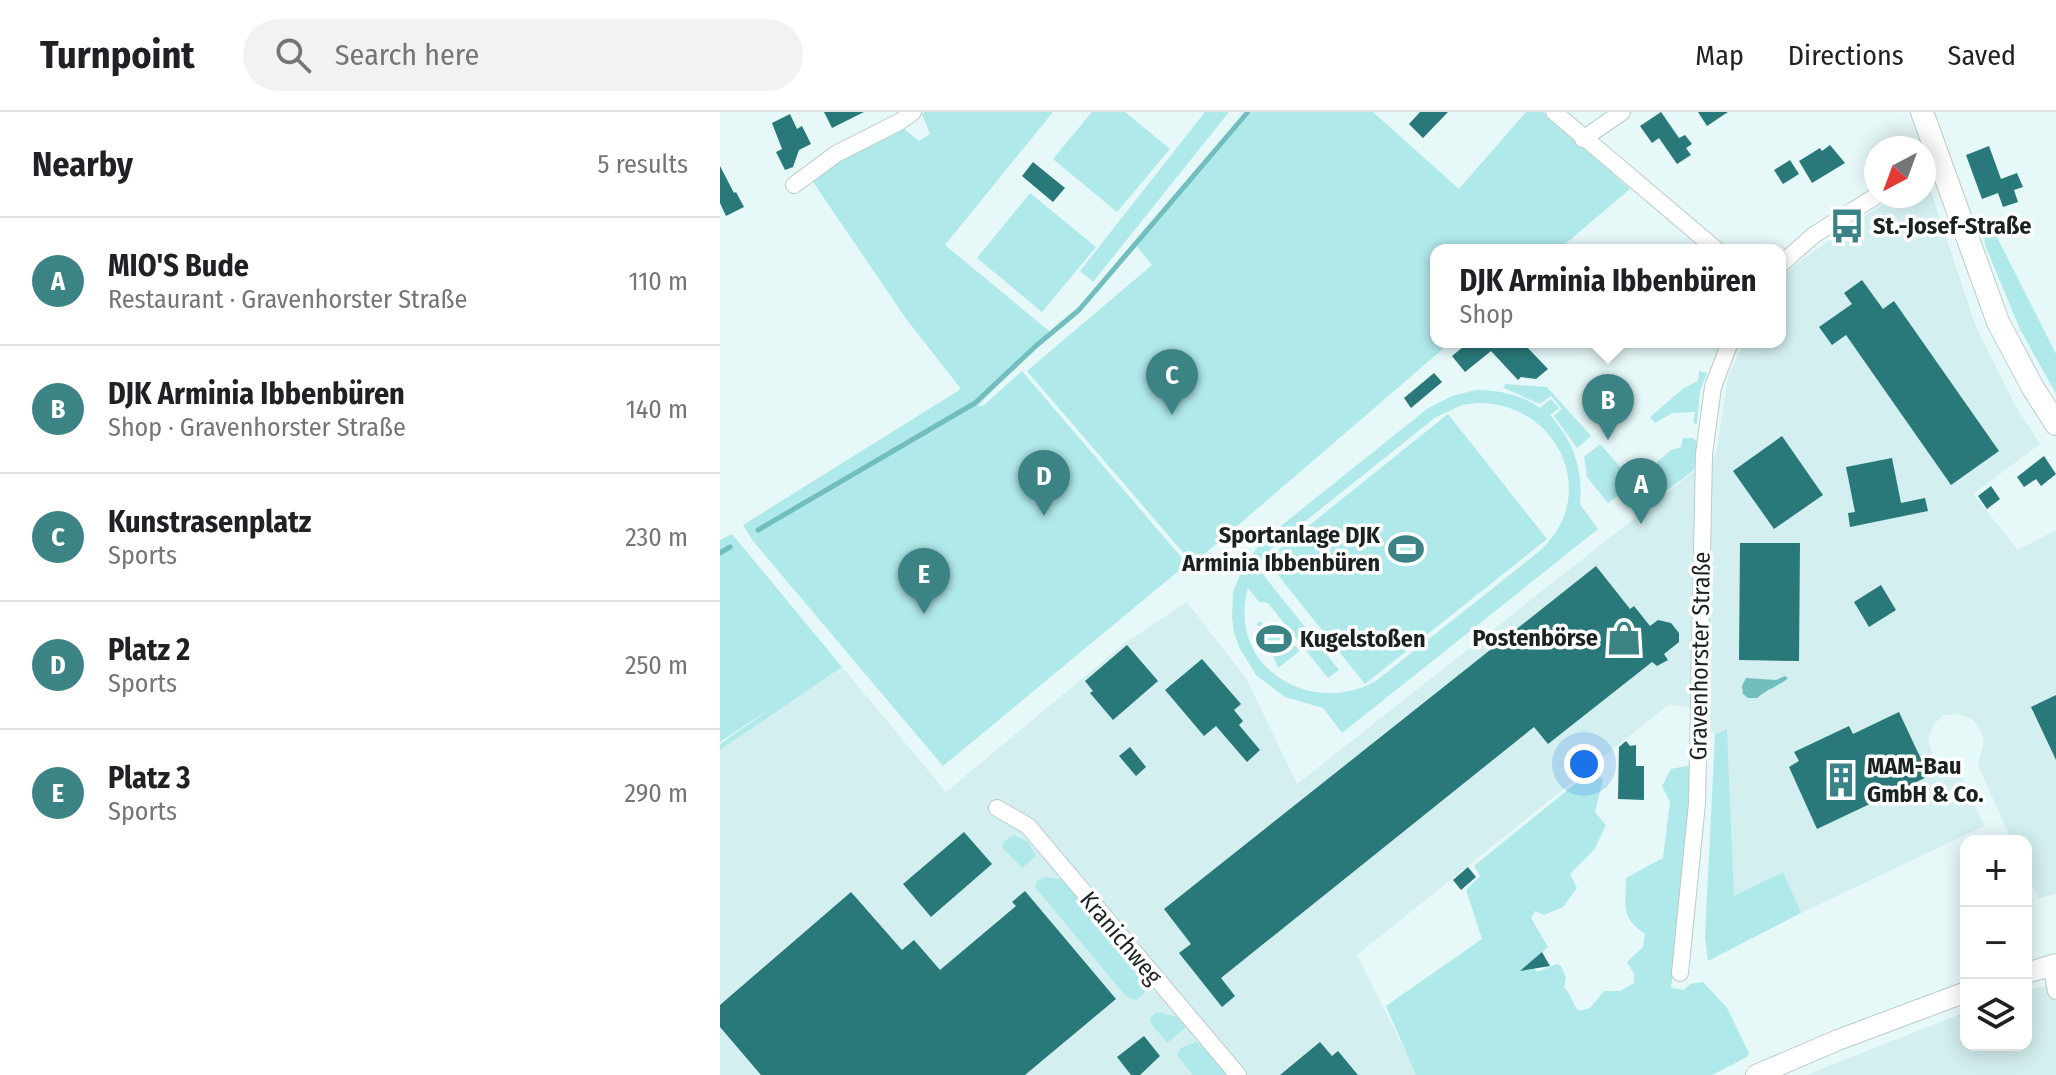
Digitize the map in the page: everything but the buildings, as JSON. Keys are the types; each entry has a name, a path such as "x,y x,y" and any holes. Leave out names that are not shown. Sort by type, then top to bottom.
{"main road":[{"path":"1922,112 1926,136"},
{"path":"1936,175 1998,322 2056,424"}],"street":[{"path":"794,185 836,154 913,112"},
{"path":"1554,112 1710,244"},
{"path":"1583,139 1622,112"},
{"path":"1786,260 1814,235 1864,204"},
{"name":"Gravenhorster Straße","path":"1680,973 1697,803 1704,454 1713,387 1728,348"},
{"name":"Kranichweg","path":"997,808 1028,826 1238,1075"},
{"path":"2032,971 2053,965 2056,991"},
{"path":"1756,1075 1960,994"}],"shaded area":[{"path":"1053,112 945,245 1049,331 977,407 984,405 1022,371 1187,564 943,766 753,541 743,525 961,389 907,320 811,179 842,158 903,128 919,141 930,134 922,114"},
{"path":"1092,112 1125,112 1170,149 1117,212 1053,159"},
{"path":"1205,112 1229,112 1093,282 1080,271"},
{"path":"1252,112 1373,112 1459,189 1526,112 1543,112 1630,189 1565,244 1430,244 1430,348 1444,348 1193,564 1027,371 1152,265 1135,244"},
{"path":"1030,193 1096,247 1042,312 977,258"},
{"path":"1936,207 1976,327 2016,407 2040,444 1973,494 2018,550 2056,530 2056,894 2038,898 2032,884 2032,835 2009,835 1978,765 1984,740 1979,727 1972,719 1959,714 1944,715 1934,724 1928,737 1930,748 1936,760 1947,769 1960,773 1984,826 1801,913 1782,872 1734,897 1727,730 1715,735 1695,708 1669,704 1357,955 1417,1075 720,1075 720,750 842,667 946,792 1125,643 1187,602 1247,680 1297,784 1716,454 1728,377 1742,348 1786,348 1786,275 1795,265 1878,208"},
{"path":"1983,224 1994,224 1998,239 2056,354 2056,394 2020,329 1985,245"},
{"path":"1699,371 1707,373 1700,391 1697,424 1693,423 1695,412 1672,413 1655,423 1650,417 1684,388 1698,381"},
{"path":"1505,384 1547,387 1591,436 1577,448 1554,416 1562,409 1551,396 1540,404 1504,388"},
{"path":"1476,390 1493,391 1510,394 1540,408 1551,399 1559,408 1550,415 1575,456 1580,479 1580,504 1598,529 1342,733 1323,708 1285,697 1256,675 1234,632 1233,592 1243,567 1262,541 1427,409 1452,396","holes":["1477,403 1506,407 1531,418 1550,436 1563,458 1569,482 1567,507 1556,532 1536,554 1376,681 1351,691 1325,693 1301,688 1279,678 1261,661 1249,641 1244,616 1248,588 1259,602 1268,603 1328,678 1339,670 1257,567 1273,547 1436,417 1462,405"]},
{"name":"Sportanlage DJK Arminia Ibbenbüren","path":"1448,414 1547,539 1365,684 1266,560"},
{"path":"1683,438 1693,438 1697,442 1694,470 1665,492 1647,471 1671,450 1681,447"},
{"path":"1600,444 1628,476 1633,472 1649,491 1631,506 1620,494 1608,503 1587,477 1584,457"},
{"path":"732,534 842,667 720,750 720,744 780,702 720,742 720,540"},
{"name":"Kugelstoßen","path":"1258,622 1262,622 1301,650 1278,668"},
{"path":"1785,676 1788,678 1757,698 1748,698 1743,694 1742,686 1746,678 1776,680"},
{"path":"1727,729 1734,896 1783,872 1801,913 1708,961 1705,936 1715,735"},
{"path":"1691,765 1694,802 1671,988 1684,990 1690,984 1703,982 1727,1008 1749,1053 1747,1057 1712,1075 1416,1075 1386,1006 1482,939 1466,890 1480,876 1474,866 1591,771 1603,779 1595,812 1606,825 1594,850 1570,874 1577,888 1563,907 1544,915 1535,911 1531,918 1548,947 1530,963 1537,972 1557,964 1561,966 1566,978 1564,987 1579,1011 1590,1008 1604,991 1620,991 1634,983 1634,974 1627,962 1643,947 1645,934 1628,916 1626,878 1663,858 1670,802 1662,786 1671,769"},
{"path":"1014,835 1028,842 1036,856 1022,868 1002,847 1004,841"},
{"path":"1044,877 1067,880 1147,978 1149,988 1138,999 1125,995 1035,887 1036,882"},
{"path":"2056,984 2056,1075 1806,1075 1960,1014 1960,1051 2032,1051 2032,989"},
{"path":"1157,1012 1178,1017 1185,1025 1167,1043 1150,1022"},
{"path":"1196,1042 1229,1075 1193,1075 1177,1055 1181,1048"}],"waterway":[{"path":"758,530 975,403 1079,310 1248,112"},
{"path":"720,553 730,547"}],"place":[{"name":"St.-Josef-Straße","path":"1847,226"},
{"name":"Kunstrasenplatz","path":"1172,415"},
{"name":"DJK Arminia Ibbenbüren","path":"1608,440"},
{"name":"Platz 2","path":"1044,516"},
{"name":"MIO'S Bude","path":"1641,524"},
{"name":"Sportanlage DJK Arminia Ibbenbüren","path":"1406,549"},
{"name":"Platz 3","path":"924,614"},
{"name":"Postenbörse","path":"1624,638"},
{"name":"Kugelstoßen","path":"1274,639"},
{"name":"MAM-Bau GmbH & Co.","path":"1841,780"}]}
